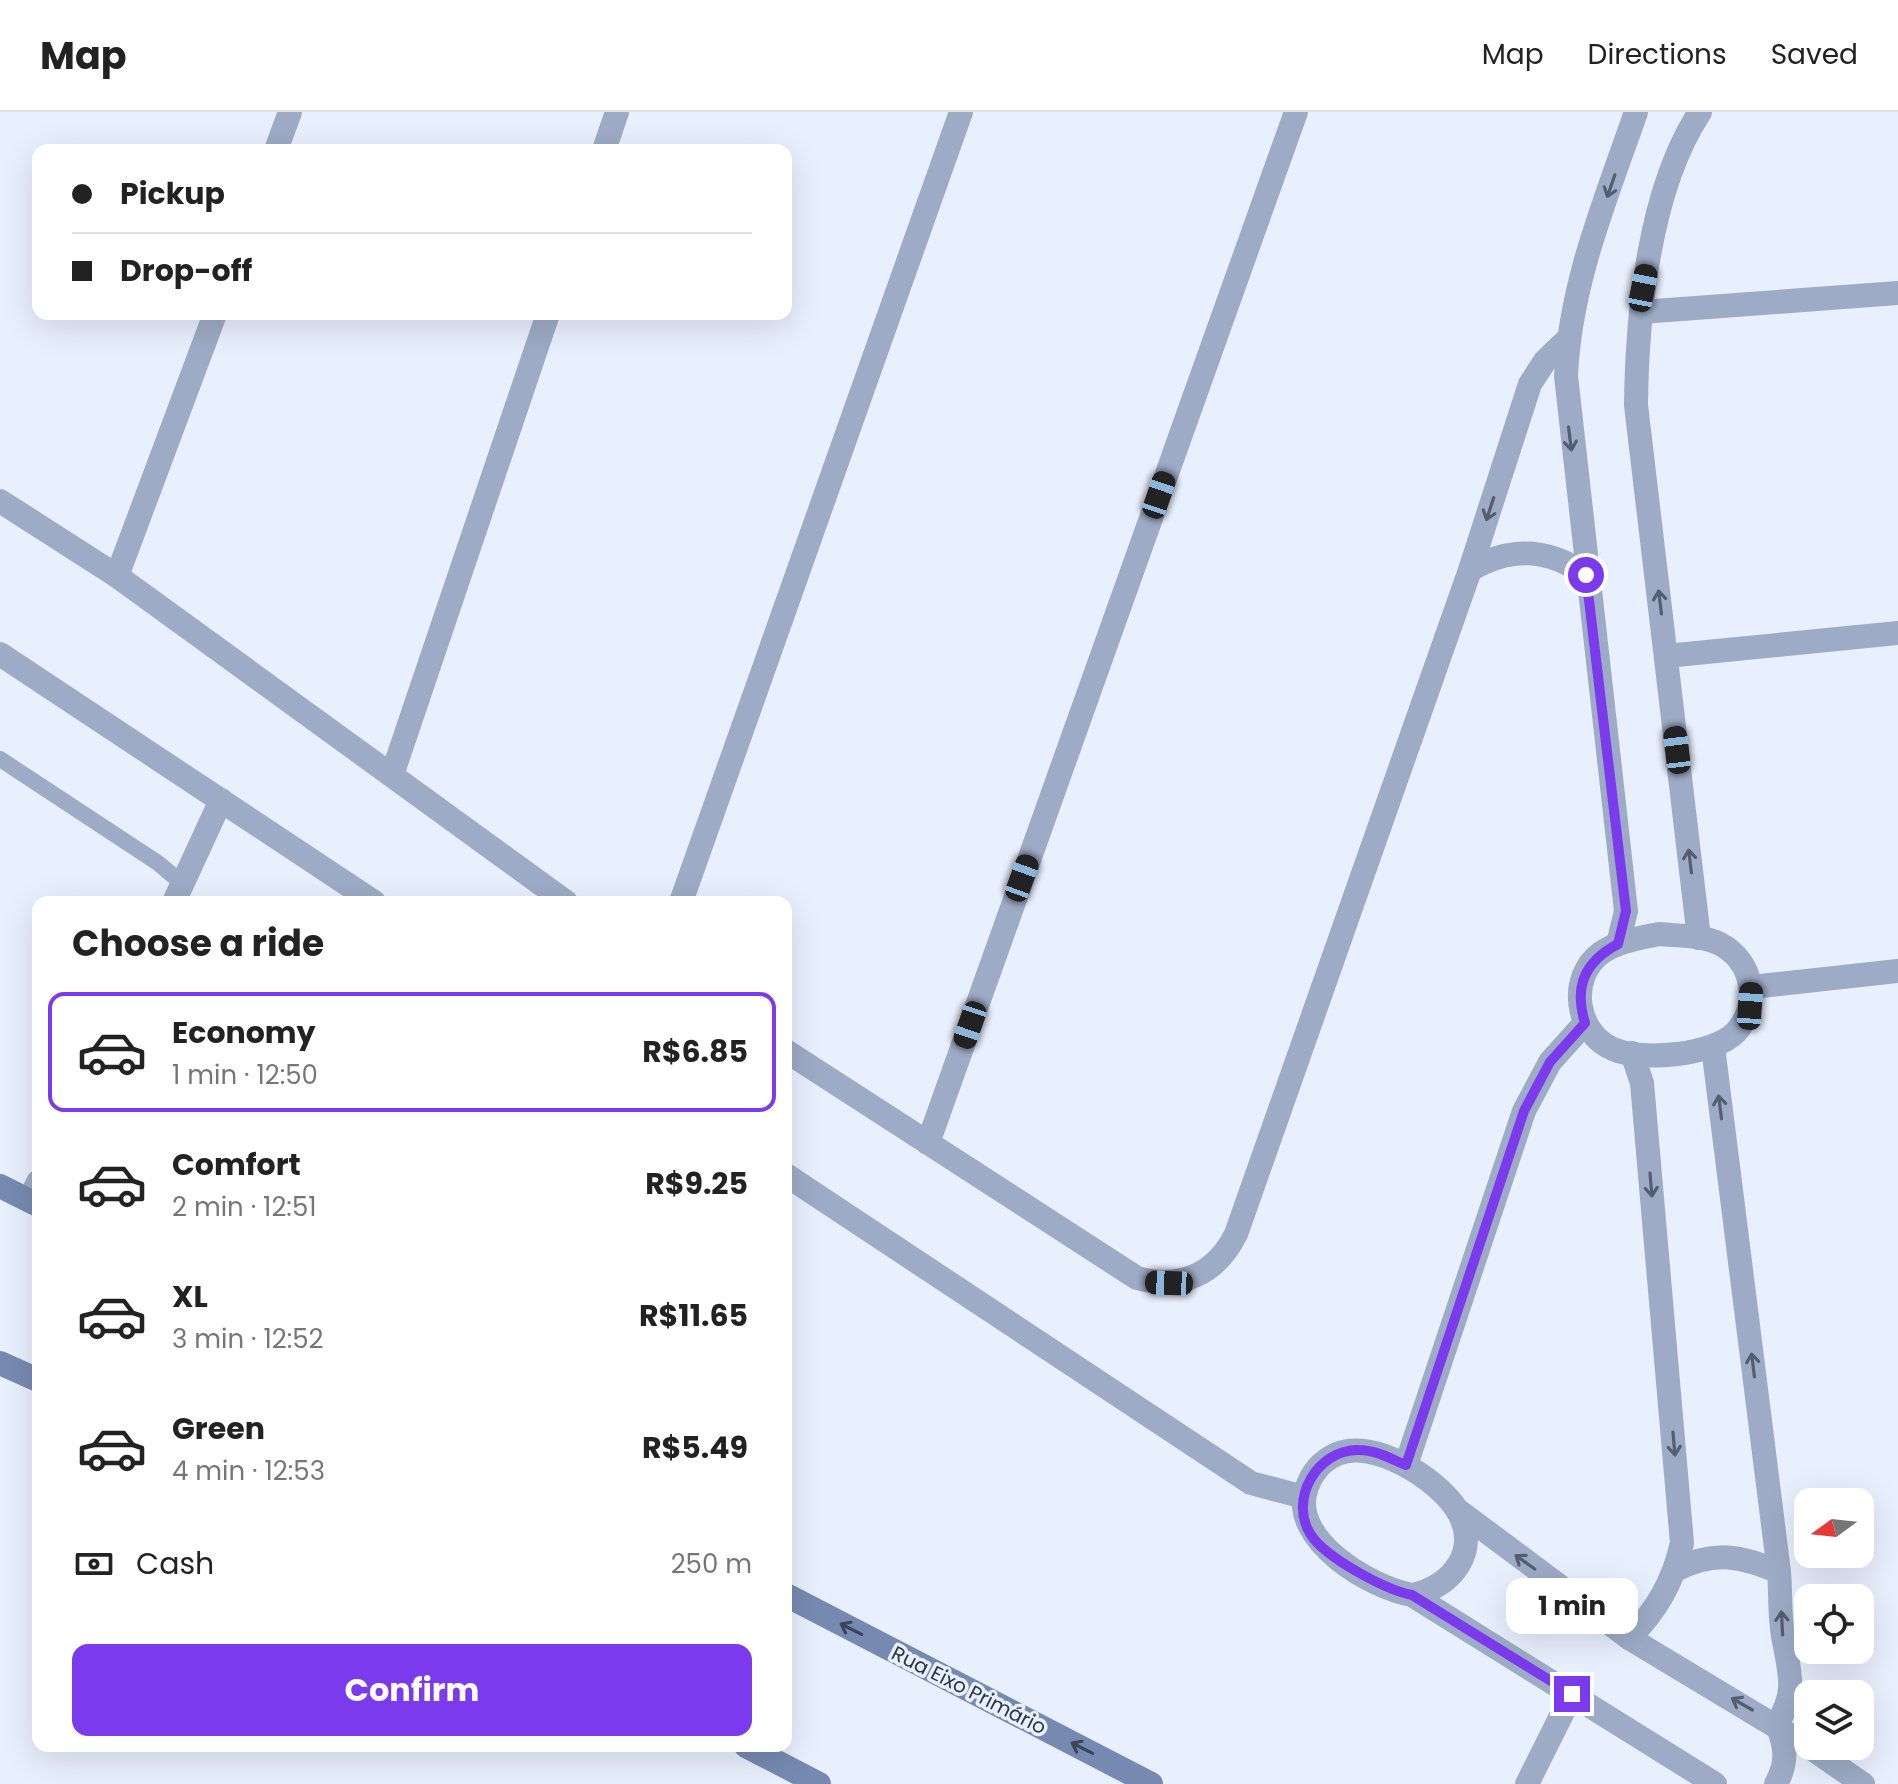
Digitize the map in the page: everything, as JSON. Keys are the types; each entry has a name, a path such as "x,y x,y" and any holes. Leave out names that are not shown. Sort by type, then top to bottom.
{"street":[{"path":"278,144 290,112"},
{"path":"606,144 617,112"},
{"path":"683,896 961,112"},
{"path":"928,1143 1296,112"},
{"path":"1618,944 1626,911 1567,413 1568,339 1580,274 1636,112"},
{"path":"1699,938 1636,405 1641,312 1659,217 1671,177 1700,112"},
{"path":"1641,312 1898,293"},
{"path":"117,576 213,320"},
{"path":"392,775 546,320"},
{"path":"792,1055 1137,1278 1153,1283 1186,1281 1216,1264 1236,1234 1470,570 1530,384 1545,361 1568,339"},
{"path":"0,501 117,576 558,896"},
{"path":"1470,570 1488,560 1528,552 1559,559 1586,575"},
{"path":"1666,656 1898,633"},
{"path":"0,654 365,896"},
{"path":"178,893 221,800"},
{"path":"1659,934 1699,938 1718,942 1734,953 1745,969 1751,987 1750,1006 1743,1024 1730,1038 1713,1047 1672,1054 1613,1049 1597,1038 1585,1023 1579,1004 1580,985 1587,967 1601,953 1618,944 1659,934"},
{"path":"1751,987 1898,971"},
{"path":"1406,1465 1524,1111 1550,1062 1585,1023"},
{"path":"1713,1047 1779,1572 1783,1640 1792,1667 1790,1696 1777,1724 1785,1746 1786,1767 1776,1784"},
{"path":"1629,1638 1649,1618 1676,1570 1682,1543 1642,1083 1632,1053"},
{"path":"792,1179 1251,1483 1304,1497"},
{"path":"0,1186 32,1195"},
{"path":"0,1363 32,1376"},
{"path":"1458,1511 1465,1529 1465,1548 1459,1566 1447,1582 1431,1591 1412,1595 1393,1592 1323,1548 1311,1534 1304,1516 1304,1497 1310,1478 1321,1464 1338,1453 1357,1450 1376,1453 1406,1465 1445,1496 1458,1511 1629,1638 1794,1736"},
{"path":"1676,1570 1691,1562 1724,1555 1745,1557 1779,1572"},
{"path":"1412,1595 1715,1784"},
{"name":"Rua Eixo Primário","path":"792,1598 1151,1784"},
{"path":"1527,1784 1572,1694"},
{"path":"758,1752 819,1784"},
{"path":"1828,1760 1863,1784"}],"lane":[{"path":"0,759 158,863 178,893"}],"route":[{"path":"1572,1694 1412,1595 1393,1592 1323,1548 1311,1534 1304,1516 1304,1497 1310,1478 1321,1464 1338,1453 1357,1450 1376,1453 1406,1465 1524,1111 1550,1062 1585,1023 1579,1004 1580,985 1587,967 1601,953 1618,944 1626,911 1586,575"}]}
